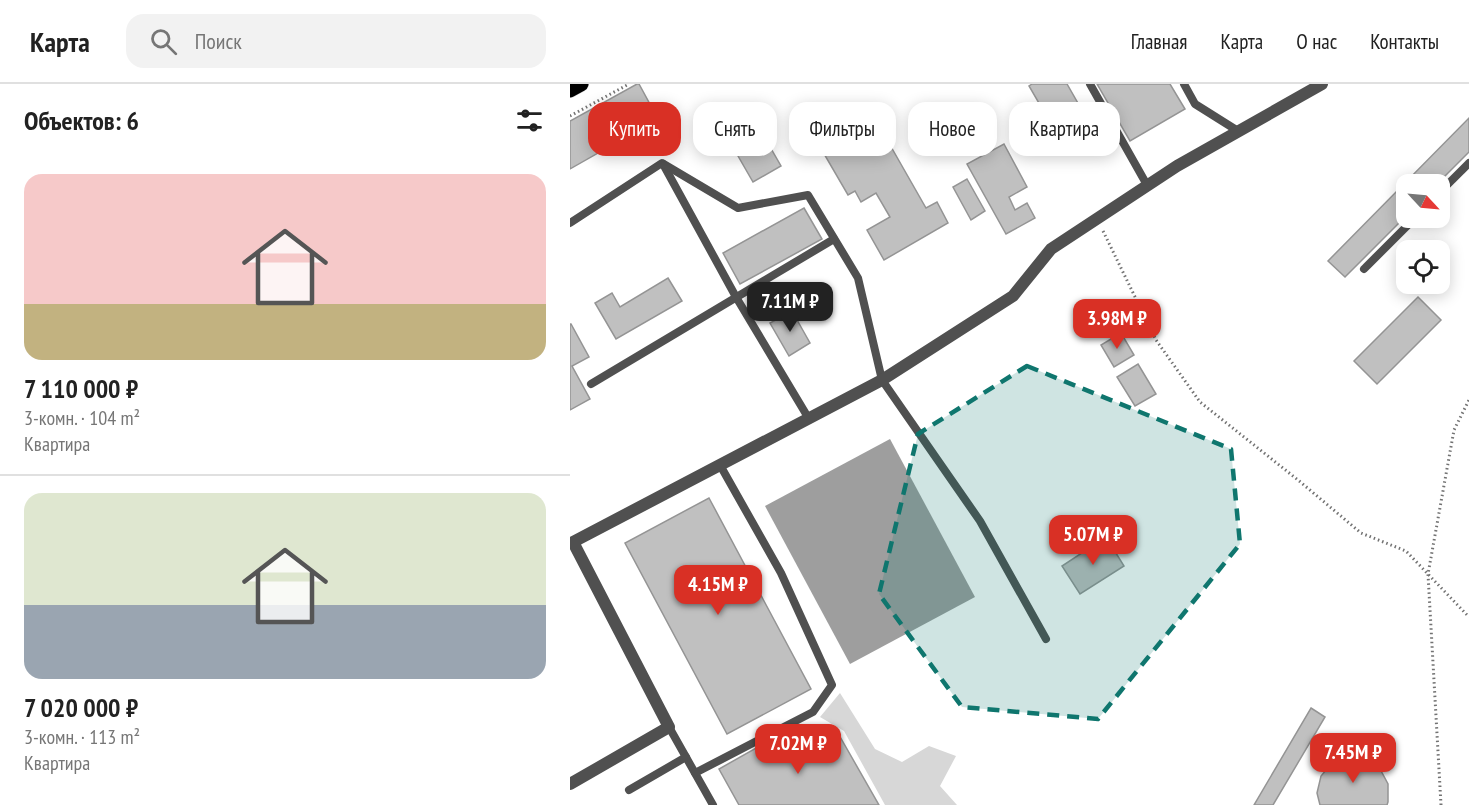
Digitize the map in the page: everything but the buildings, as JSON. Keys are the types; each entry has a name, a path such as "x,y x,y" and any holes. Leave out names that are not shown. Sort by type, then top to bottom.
{"main road":[{"path":"570,90 581,84"}],"street":[{"path":"570,784 669,727 571,541 882,380 1013,296 1051,249 1177,166 1322,84"}],"lane":[{"path":"1090,84 1147,186"},
{"path":"1184,84 1195,104 1238,131"},
{"path":"570,223 662,163"},
{"path":"662,163 738,208 808,195 858,278 882,380 980,521 1046,639"},
{"path":"662,163 736,297 809,419"},
{"path":"1450,182 1469,163"},
{"path":"1365,268 1405,228"},
{"path":"591,384 834,239"},
{"path":"695,773 813,712 832,685 781,573 720,465"},
{"path":"669,727 713,805"},
{"path":"630,790 686,757"}],"path":[{"path":"570,116 629,84"},
{"path":"1097,219 1156,340 1200,402 1361,533 1406,551 1469,617"},
{"path":"1441,805 1428,574 1454,430 1469,400"}],"highlighted area":[{"path":"1027,366 1231,449 1240,544 1098,719 962,707 879,594 918,434"}],"shaded area":[{"path":"890,439 975,597 850,664 765,506"},
{"path":"840,693 875,749 902,762 929,746 956,756 940,786 957,805 885,805 844,731 820,717"}]}
